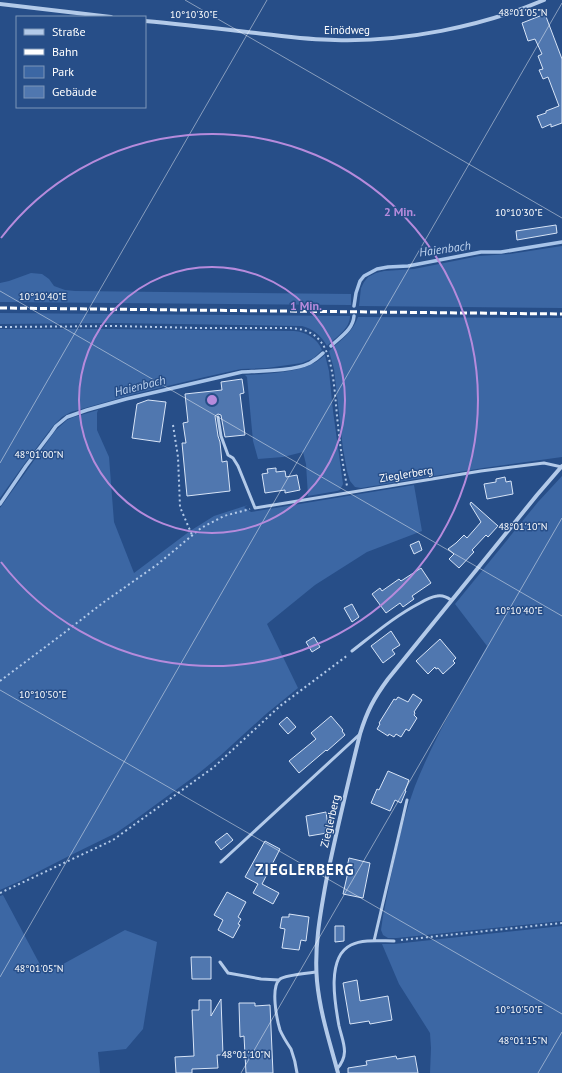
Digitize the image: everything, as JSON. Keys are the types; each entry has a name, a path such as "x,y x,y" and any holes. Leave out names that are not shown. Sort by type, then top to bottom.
{"street":[{"name":"Einödweg","path":"146,21 304,39 356,41 409,36 442,30 508,14 544,0"},
{"path":"0,4 102,16"},
{"name":"Zieglerberg","path":"338,1071 322,1012 317,982 316,953 323,901 331,859 360,734 368,710 376,695 399,664 562,466"}],"lane":[{"path":"218,417 221,436 228,455 233,458 238,466 255,508"},
{"name":"Zieglerberg","path":"255,508 529,464 549,464 562,466"},
{"path":"352,651 399,615 421,602 435,596 444,596 451,600"},
{"path":"221,862 360,734"},
{"path":"374,941 407,800"},
{"path":"338,1071 344,1056 335,997 335,973 338,960 342,952 350,945 362,942 394,941"},
{"path":"220,962 228,973 261,979 280,980"},
{"path":"297,1073 290,1049 282,1036 280,1029 276,1010 276,985 285,977 316,972"}],"path":[{"path":"0,327 116,326 286,328 308,332 316,336 322,342 327,353 332,372 338,428 348,492"},
{"path":"173,425 178,457 180,506 192,535"},
{"path":"0,681 104,602 158,564 201,528 215,520 244,510 255,508"},
{"path":"0,894 113,840 214,767 280,706 352,651"},
{"path":"394,941 562,923"}],"green space":[{"path":"562,246 562,308 359,306 361,288 364,282 368,277 376,273 414,269 479,256 510,254"},
{"path":"31,273 42,274 49,279 54,286 65,290 75,291 351,294 351,305 0,302 0,283"},
{"path":"0,313 350,316 348,325 345,329 327,346 316,333 302,326 114,323 0,324"},
{"path":"358,317 562,318 562,457 361,488 355,487 350,481 347,471 334,369 329,351 350,332"},
{"path":"0,329 294,331 311,336 322,350 314,358 302,363 267,368 241,369 134,394 71,412 62,417 53,426 0,498"},
{"path":"325,355 329,371 343,484 340,490 308,496 306,464 303,452 283,457 258,459 253,441 247,377 245,375 279,372 305,367 314,363"},
{"path":"98,410 97,430 109,457 114,522 134,573 190,531 214,516 248,505 244,507 251,512 414,485 422,531 367,552 315,585 267,624 298,688 266,714 221,755 199,773 116,833 0,890 0,508 55,431 67,420"},
{"path":"562,476 562,921 388,938 383,935 381,930 383,916 396,851 409,802 440,732 487,646 455,604 538,502"},
{"path":"3,895 45,974 125,930 157,942 143,1029 126,1049 98,1052 100,1073 0,1073 0,896"},
{"path":"562,926 562,1073 430,1073 430,1033 399,984 382,944"}],"building":[{"path":"545,14 562,59 562,123 551,127 551,124 542,128 537,116 559,106 548,77 543,79 539,70 543,69 538,56 542,54 535,39 528,41 522,23"},
{"path":"556,225 557,233 517,240 516,231"},
{"path":"242,379 244,393 240,394 245,435 225,437 221,415 218,414 215,416 222,462 227,461 230,491 187,496 182,443 186,443 183,423 188,422 185,394 222,390 221,382"},
{"path":"148,400 166,402 160,442 132,438 137,404"},
{"path":"276,468 276,472 285,471 286,477 297,475 300,490 285,493 285,490 265,493 262,474 268,473 267,469"},
{"path":"505,477 506,482 511,481 513,494 487,499 484,484 496,482 496,479"},
{"path":"471,502 498,526 488,537 486,535 472,550 474,552 459,568 449,559 454,554 448,549 464,535 467,538 481,522 470,504"},
{"path":"419,541 422,550 414,554 410,545"},
{"path":"421,568 431,583 412,596 414,599 403,607 400,603 386,613 372,594 380,588 382,591 399,579 401,581"},
{"path":"352,604 359,617 352,622 344,608"},
{"path":"391,631 400,645 392,650 395,654 383,663 371,646"},
{"path":"314,637 320,647 312,652 306,642"},
{"path":"440,639 456,658 453,661 455,663 443,674 438,668 436,669 435,667 428,674 416,661"},
{"path":"413,694 422,700 414,712 414,715 417,718 409,731 406,729 401,737 396,734 394,737 389,734 388,736 377,729 380,724 379,723 394,699 396,700 398,697 408,702"},
{"path":"331,716 343,730 342,731 345,735 299,773 289,761 316,739 311,733"},
{"path":"287,717 296,727 288,734 279,724"},
{"path":"388,771 409,780 401,803 395,800 390,811 371,803 377,789 379,790"},
{"path":"326,812 328,826 325,826 327,833 309,836 306,816"},
{"path":"227,833 233,840 221,850 215,842"},
{"path":"265,841 280,849 262,884 279,893 273,904 253,893 258,884 245,877"},
{"path":"349,858 370,863 363,898 343,894 348,872 346,872"},
{"path":"227,892 246,902 238,917 241,919 238,924 240,925 233,938 218,930 223,920 214,915"},
{"path":"289,914 309,917 306,941 301,940 299,950 282,948 285,929 280,928 282,917 289,917"},
{"path":"335,926 344,926 344,941 335,942"},
{"path":"191,957 211,957 211,979 192,979"},
{"path":"357,980 360,1001 388,996 392,1020 370,1024 369,1021 350,1024 343,983"},
{"path":"221,999 223,1055 217,1055 218,1068 192,1069 192,1073 176,1073 175,1057 194,1056 192,1010 199,1010 199,1000 211,1000 211,1016"},
{"path":"239,1003 255,1003 255,1006 270,1005 273,1073 246,1073 244,1036 240,1037"},
{"path":"396,1056 397,1059 415,1056 418,1073 348,1073 348,1068 367,1065 366,1061"}],"waterway":[{"name":"Haienbach","path":"354,306 360,281 364,276 377,269 408,266 481,252 501,252 562,242"},
{"name":"Haienbach","path":"331,346 349,329 354,316"},
{"name":"Haienbach","path":"0,504 56,426 67,417 126,399 242,372 295,368 310,363 323,353"}],"railway":[{"path":"0,308 562,314"}],"district":[{"name":"ZIEGLERBERG","path":"305,870"}]}
